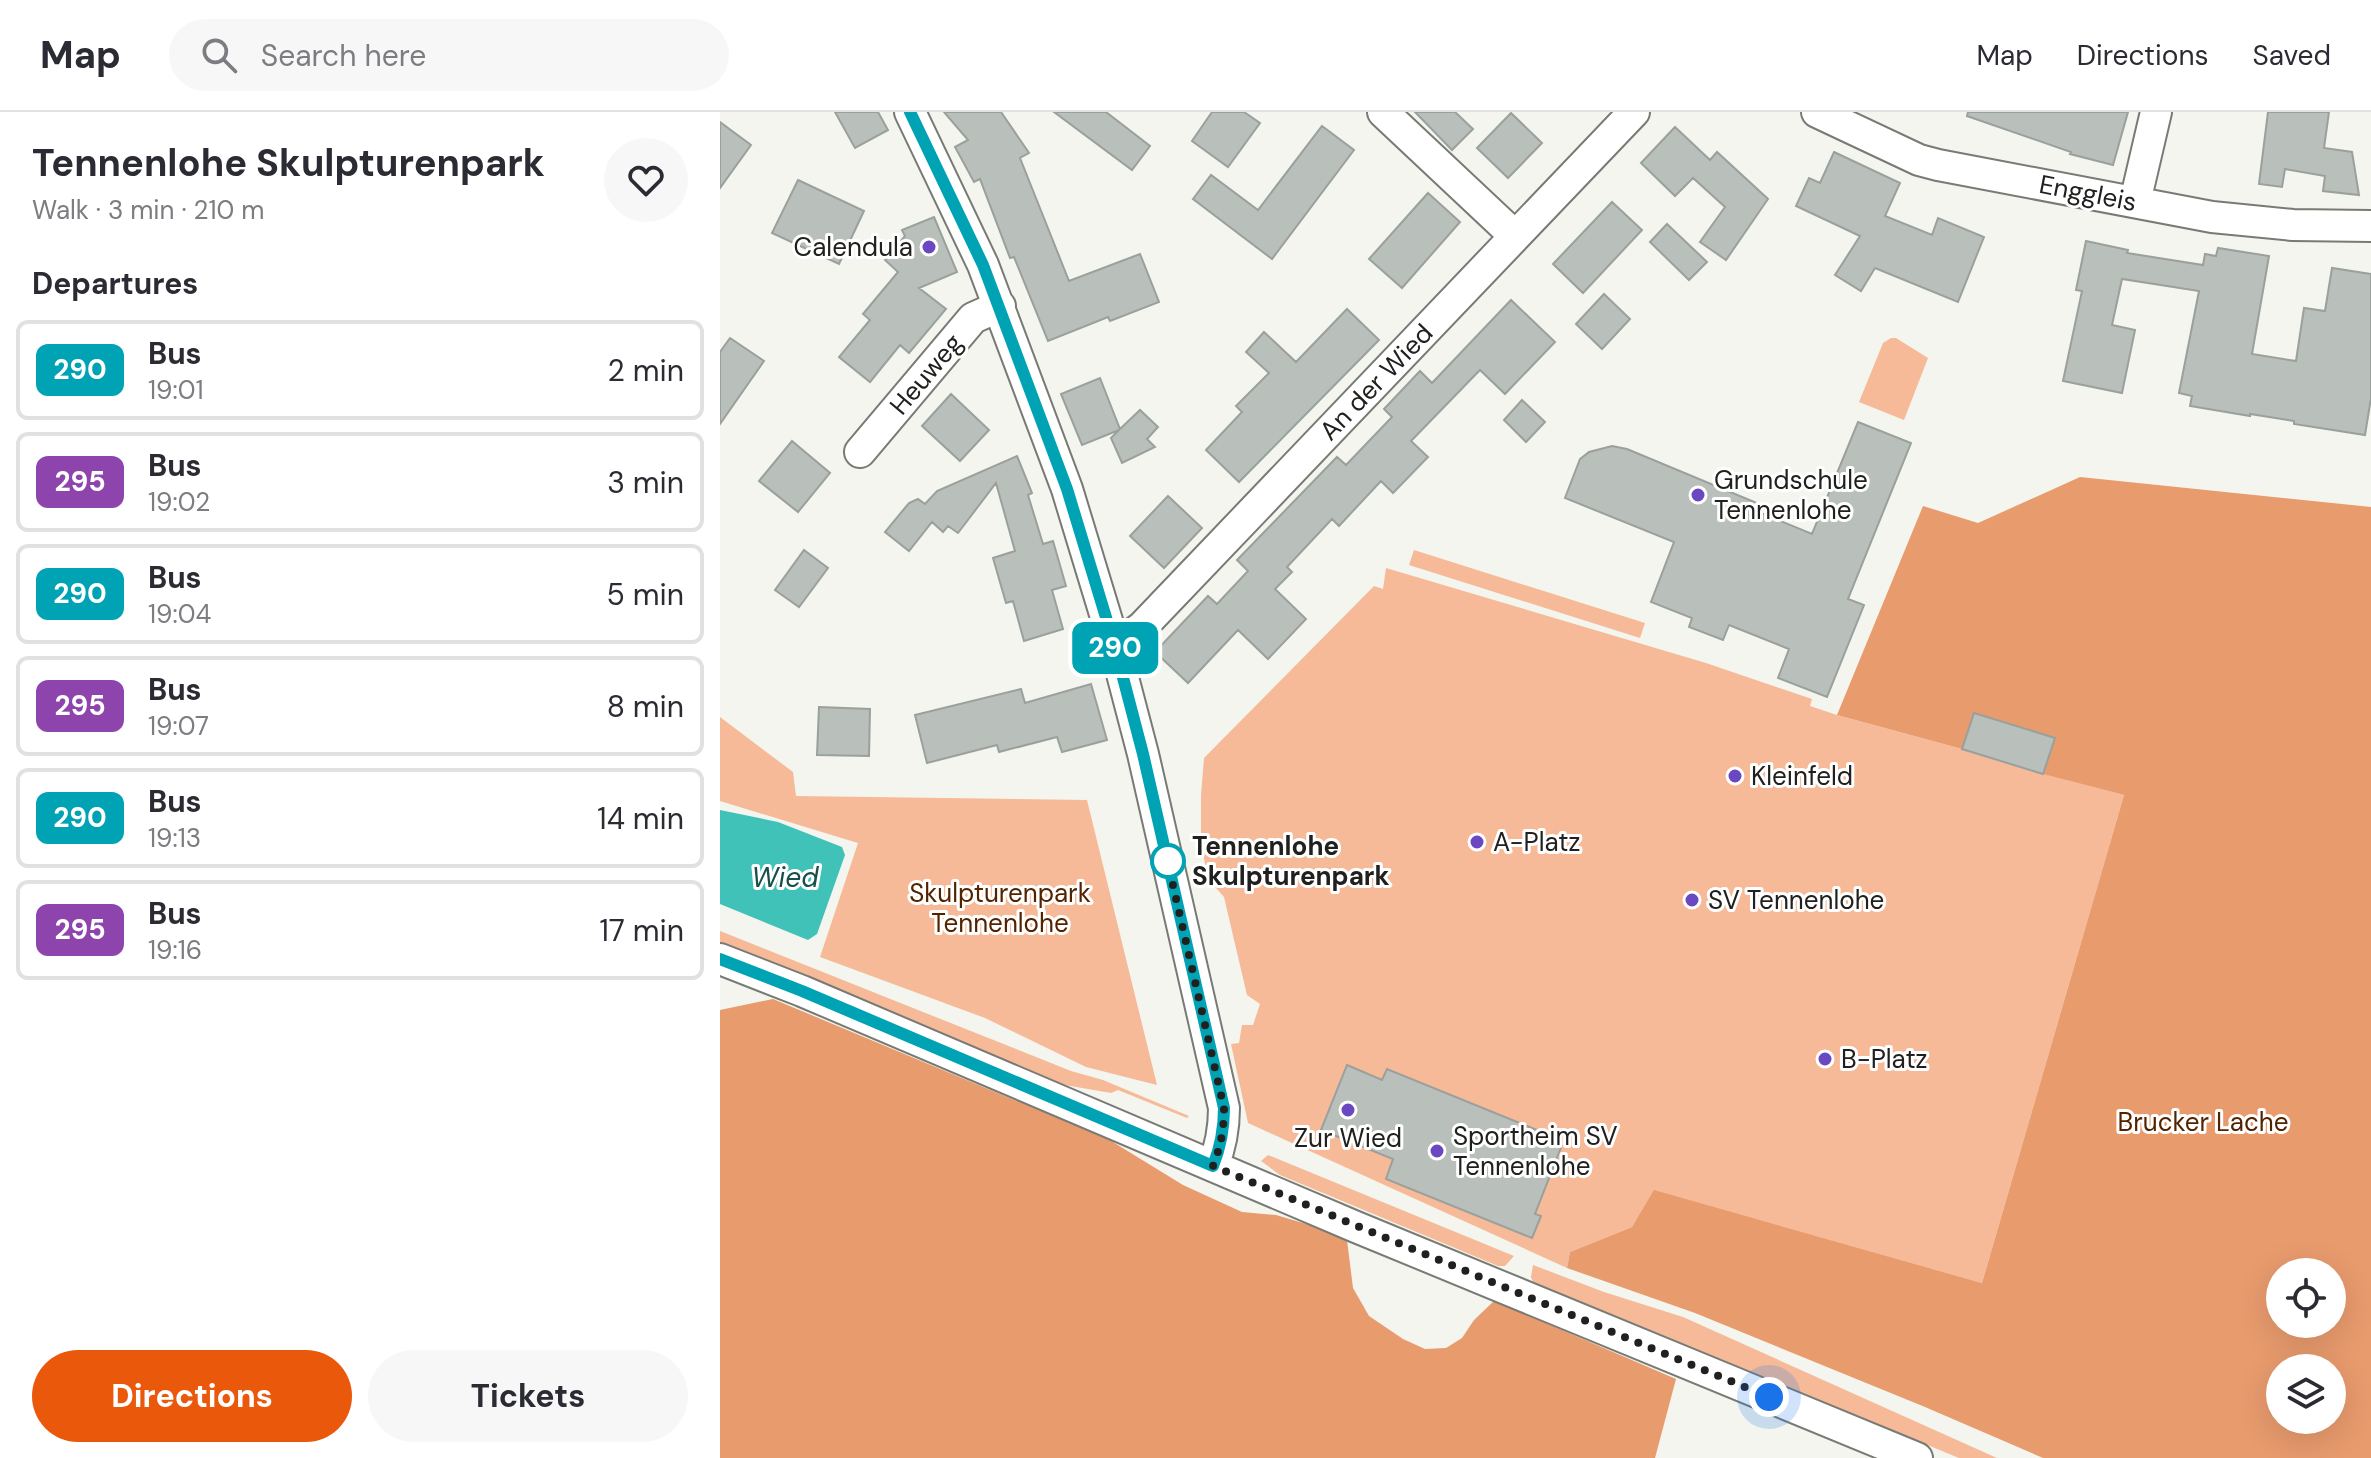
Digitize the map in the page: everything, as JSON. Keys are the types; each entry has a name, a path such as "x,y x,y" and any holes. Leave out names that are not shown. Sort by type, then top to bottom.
{"street":[{"path":"910,112 1000,306 1067,489 1115,647 1150,782 1224,1108 1222,1138 1213,1166"},
{"path":"1383,112 1515,236"},
{"name":"An der Wied","path":"1115,647 1142,627 1634,112"},
{"name":"Enggleis","path":"1817,112 1919,160 1938,165 2212,217 2273,224 2371,226"},
{"path":"2135,202 2156,112"},
{"name":"Heuweg","path":"860,452 973,318 1000,306"},
{"path":"720,959 1356,1227 1917,1458"}],"green space":[{"path":"1891,338 1928,358 1904,420 1859,402 1883,343"},
{"name":"Brucker Lache","path":"2080,477 2371,507 2371,1458 2043,1458 1695,1313 1567,1268 1570,1252 1632,1227 1654,1190 1982,1283 2124,795 2043,774 2054,738 1974,713 1962,749 1837,715 1923,506 1978,523"},
{"path":"1414,550 1645,623 1640,638 1409,565"},
{"name":"SV Tennenlohe","path":"1386,568 1706,663 1812,699 1810,706 1962,749 1974,713 2055,738 2044,774 2124,795 1982,1283 1655,1191 1632,1227 1570,1252 1567,1268 1248,1123 1231,1044 1239,1043 1242,1025 1253,1025 1260,1004 1247,995 1224,897 1208,879 1201,843 1204,758 1374,586 1383,589"},
{"name":"Skulpturenpark Tennenlohe","path":"720,717 793,772 796,796 1087,800 1157,1085 1086,1067 985,1018 820,957 858,843 720,801"},
{"path":"720,931 1189,1116 1187,1118 1118,1090 1111,1093 1059,1084 720,945"},
{"path":"773,999 1108,1139 1183,1185 1242,1212 1276,1215 1347,1240 1353,1288 1369,1316 1403,1339 1425,1349 1446,1348 1462,1338 1474,1320 1494,1301 1676,1379 1655,1458 720,1458 720,1010"},
{"path":"1268,1155 1514,1256 1505,1266 1498,1266 1280,1175 1261,1161"},
{"path":"1533,1265 1683,1317 1997,1458 1959,1458 1533,1282"}],"water":[{"name":"Wied","path":"720,810 778,822 842,847 845,855 817,934 808,940 720,904"}],"building":[{"path":"835,112 878,112 888,130 855,148"},
{"path":"944,112 1001,112 1029,153 1020,158 1069,281 1140,254 1159,302 1110,321 1108,317 1048,341 1014,257 1010,258 980,179 974,182 955,147 968,140"},
{"path":"1054,112 1106,112 1150,146 1132,170"},
{"path":"1212,112 1244,112 1260,123 1228,167 1192,141"},
{"path":"1415,112 1455,112 1473,129 1452,150"},
{"path":"1968,112 2128,112 2113,165 2070,154 1967,116"},
{"path":"2268,112 2329,112 2324,148 2352,152 2359,195 2323,191 2325,176 2285,169 2282,187 2259,184"},
{"path":"1511,113 1542,143 1508,178 1477,148"},
{"path":"720,122 751,145 720,188"},
{"path":"1322,126 1354,150 1272,259 1193,199 1211,175 1258,210"},
{"path":"1675,127 1710,160 1717,152 1768,199 1726,260 1700,242 1725,207 1693,178 1675,196 1641,163"},
{"path":"1834,152 1900,183 1885,216 1932,235 1938,218 1984,237 1958,302 1875,268 1861,291 1835,275 1860,236 1796,206 1809,178 1820,183"},
{"path":"798,180 864,211 839,264 772,233"},
{"path":"1428,193 1460,222 1402,288 1369,259"},
{"path":"1612,202 1642,230 1583,293 1553,264"},
{"path":"934,217 957,272 919,288 946,309 909,353 900,345 870,382 839,357 870,320 863,314 898,272 885,260 905,236 902,230"},
{"path":"1667,224 1707,262 1689,280 1650,242"},
{"path":"2086,241 2128,250 2127,253 2203,265 2205,254 2216,256 2218,248 2269,256 2252,354 2296,361 2304,308 2325,311 2332,268 2371,274 2371,398 2365,435 2190,406 2192,396 2179,393 2199,291 2122,279 2112,325 2135,330 2122,393 2063,381 2082,291 2076,290"},
{"path":"1604,294 1630,319 1602,349 1576,324"},
{"path":"1511,300 1555,342 1505,394 1480,370 1411,441 1428,457 1393,493 1381,481 1339,526 1332,519 1287,567 1292,572 1275,589 1306,619 1268,659 1238,630 1188,683 1155,652 1208,596 1217,604 1248,571 1237,560 1337,457 1346,465 1392,417 1384,409 1420,371 1432,383"},
{"path":"1347,309 1379,340 1239,482 1206,450 1242,412 1236,406 1269,373 1246,352 1264,332 1296,362"},
{"path":"730,338 764,361 720,424 720,352"},
{"path":"1100,378 1120,429 1140,410 1158,427 1147,439 1155,447 1122,463 1111,438 1119,430 1082,445 1061,394"},
{"path":"951,394 989,430 960,461 922,426"},
{"path":"1522,400 1545,422 1526,442 1504,420"},
{"path":"1858,422 1911,443 1848,599 1864,605 1827,697 1778,678 1789,649 1729,625 1723,640 1689,627 1692,618 1651,602 1674,542 1565,498 1580,459 1589,452 1612,446 1627,449 1764,506 1761,513 1812,534"},
{"path":"792,441 830,473 798,512 759,481"},
{"path":"1017,456 1032,493 1028,495 1043,544 1053,541 1066,586 1052,590 1063,629 1024,641 1013,601 1006,603 993,558 1015,551 996,483 958,533 948,526 943,532 932,522 909,551 885,532 909,503 918,499 925,504 937,491"},
{"path":"1168,496 1202,528 1164,568 1130,536"},
{"path":"804,550 828,568 799,607 775,590"},
{"path":"1091,684 1107,740 1062,752 1057,737 999,752 997,745 927,763 915,715 1021,689 1025,703"},
{"path":"819,707 870,709 869,756 817,755"},
{"path":"1974,713 2055,738 2043,774 1962,749"},
{"name":"Sportheim SV Tennenlohe","path":"1347,1065 1382,1080 1387,1069 1549,1135 1562,1145 1535,1214 1541,1216 1532,1238 1386,1179 1393,1159 1321,1130"}],"bus line":[{"name":"290","path":"720,959 1213,1166 1224,1127 1224,1108 1150,782 1115,647 1067,489 1000,306 910,112"}],"place":[{"name":"Calendula","path":"929,247"},
{"name":"Grundschule Tennenlohe","path":"1698,495"},
{"name":"Kleinfeld","path":"1735,776"},
{"name":"A-Platz","path":"1477,842"},
{"name":"Tennenlohe Skulpturenpark","path":"1168,861"},
{"name":"SV Tennenlohe","path":"1692,900"},
{"name":"B-Platz","path":"1825,1059"},
{"name":"Zur Wied","path":"1348,1110"},
{"name":"Sportheim SV Tennenlohe","path":"1437,1151"}],"route":[{"path":"1168,861 1224,1108 1224,1127 1213,1166 1769,1397"}]}
